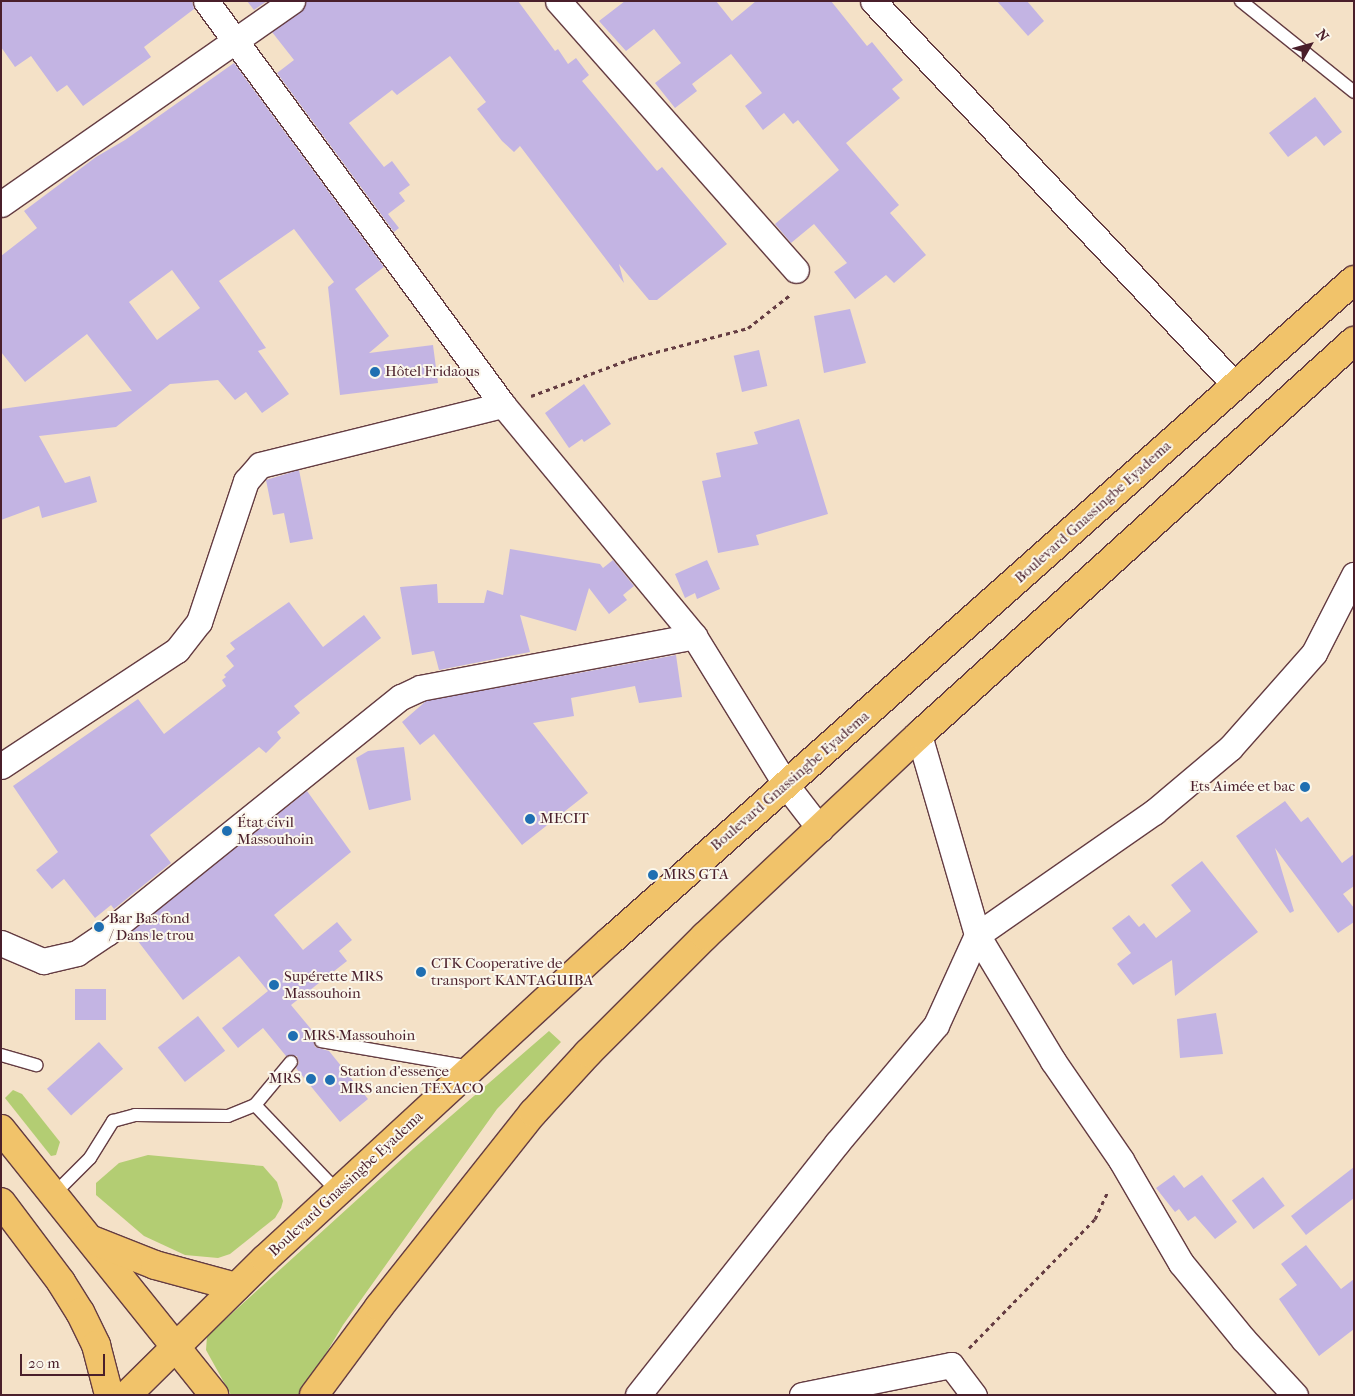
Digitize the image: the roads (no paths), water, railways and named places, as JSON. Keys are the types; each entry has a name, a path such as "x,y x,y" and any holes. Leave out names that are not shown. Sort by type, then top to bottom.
{"main road":[{"name":"Boulevard Gnassingbe Eyadema","path":"127,1395 236,1287 472,1067 1354,280"},
{"path":"314,1395 378,1307 533,1113 705,936 919,735 1354,341"},
{"path":"1,1129 92,1240 214,1395"},
{"path":"1,1202 57,1276 80,1312 96,1345 109,1395"},
{"path":"92,1240 155,1265 236,1287"}],"street":[{"path":"206,1 503,405 694,636 786,785 820,829"},
{"path":"1,204 292,1"},
{"path":"558,1 796,270"},
{"path":"873,1 1236,386"},
{"path":"1,766 177,650 198,622 246,481 260,465 503,405"},
{"path":"638,1395 837,1143 936,1025 977,935 1154,812 1230,748 1314,653 1354,575"},
{"path":"1,943 43,961 77,953 106,933 401,697 420,688 694,636"},
{"path":"919,735 977,935 1053,1061 1121,1160 1181,1263 1244,1340 1295,1395"},
{"path":"802,1395 951,1365 974,1395"}],"lane":[{"path":"1241,1 1354,92"},
{"path":"321,1041 472,1067"},
{"path":"1,1055 37,1064"},
{"path":"54,1194 90,1158 113,1122 134,1115 228,1116 255,1105 291,1062"},
{"path":"255,1105 338,1192"}],"place":[{"name":"Hôtel Fridaous","path":"375,372"},
{"name":"Ets Aimée et bac","path":"1305,787"},
{"name":"MECIT","path":"530,819"},
{"name":"État civil Massouhoin","path":"227,831"},
{"name":"MRS GTA","path":"653,875"},
{"name":"Bar Bas fond / Dans le trou","path":"99,927"},
{"name":"CTK Cooperative de transport KANTAGUIBA","path":"421,972"},
{"name":"Supérette MRS Massouhoin","path":"274,985"},
{"name":"MRS Massouhoin","path":"293,1036"},
{"name":"MRS","path":"311,1079"},
{"name":"Station d'essence MRS ancien TEXACO","path":"330,1080"}]}
